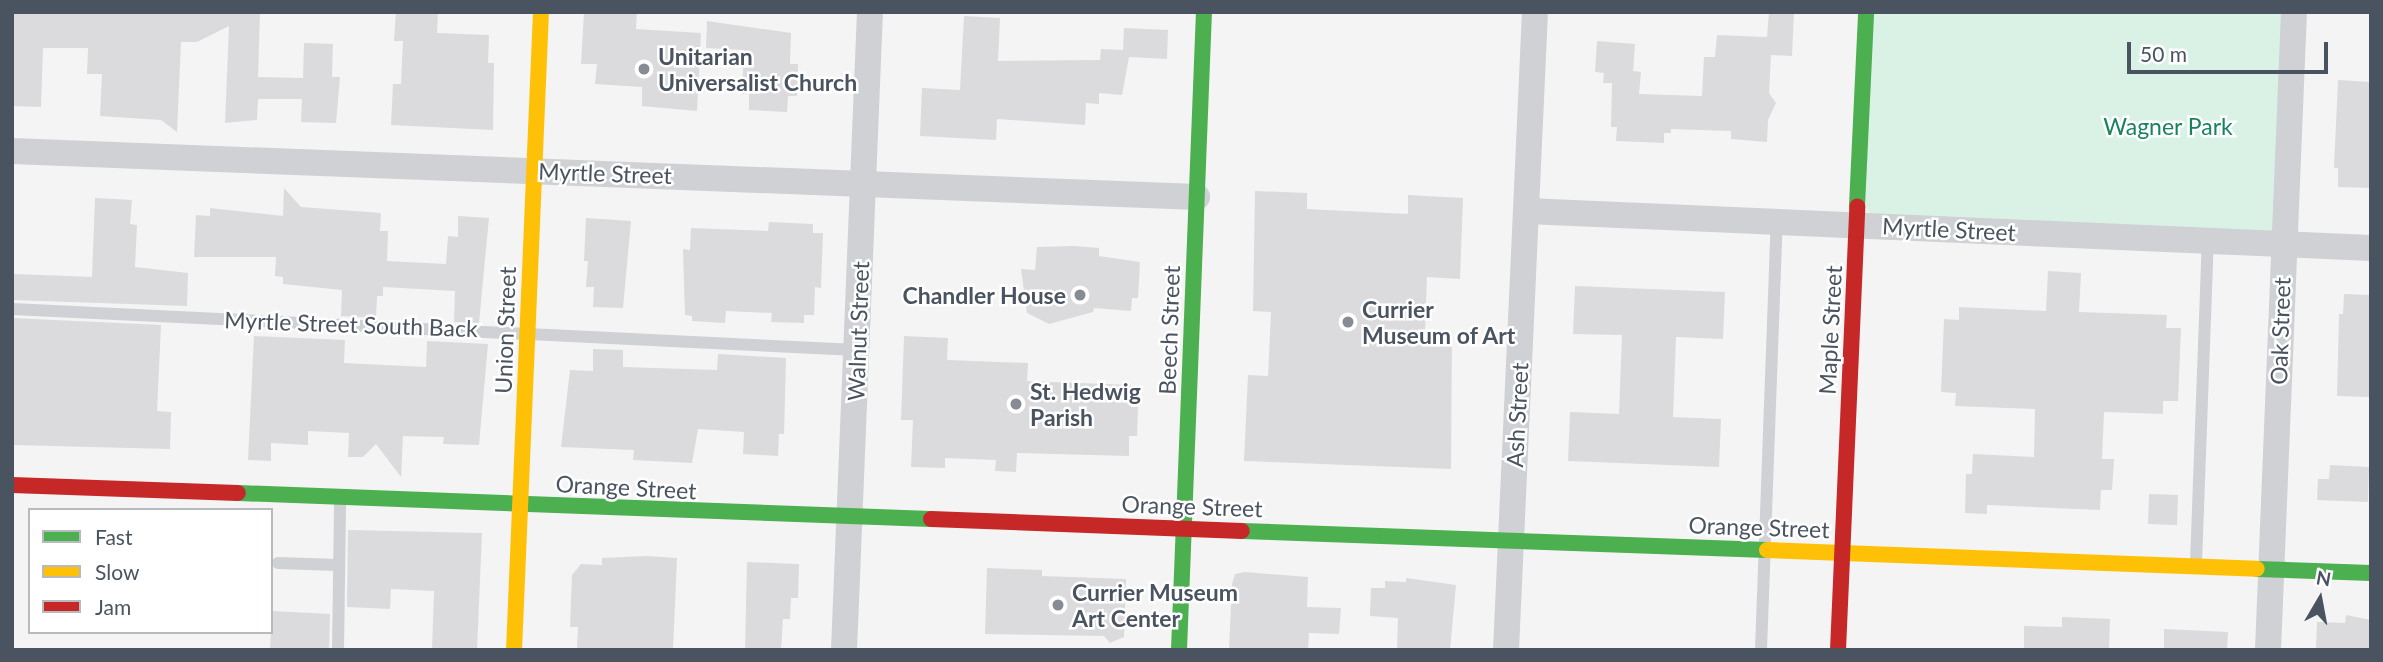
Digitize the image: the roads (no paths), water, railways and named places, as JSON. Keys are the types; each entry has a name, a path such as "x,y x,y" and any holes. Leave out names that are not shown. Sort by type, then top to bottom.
{"street":[{"name":"Union Street","path":"514,650 541,12"},
{"name":"Walnut Street","path":"844,650 870,12"},
{"name":"Beech Street","path":"1179,650 1204,12"},
{"name":"Ash Street","path":"1506,650 1535,12"},
{"name":"Maple Street","path":"1838,650 1866,12"},
{"name":"Oak Street","path":"2267,650 2294,12"},
{"name":"Myrtle Street","path":"12,151 1197,197"},
{"name":"Myrtle Street","path":"1527,211 2371,248"},
{"name":"Orange Street","path":"12,485 849,519 1184,528 2371,573"}],"lane":[{"path":"1761,650 1777,222"},
{"path":"2196,567 2208,242"},
{"name":"Myrtle Street South Back","path":"12,309 528,331 857,350"},
{"path":"338,650 337,565 341,498"},
{"path":"278,563 337,565"}],"place":[{"name":"Unitarian Universalist Church","path":"644,69"},
{"name":"Chandler House","path":"1080,295"},
{"name":"Currier Museum of Art","path":"1348,322"},
{"name":"St. Hedwig Parish","path":"1016,404"},
{"name":"Currier Museum Art Center","path":"1058,605"}],"park label":[{"name":"Wagner Park","path":"2168,126"}]}
